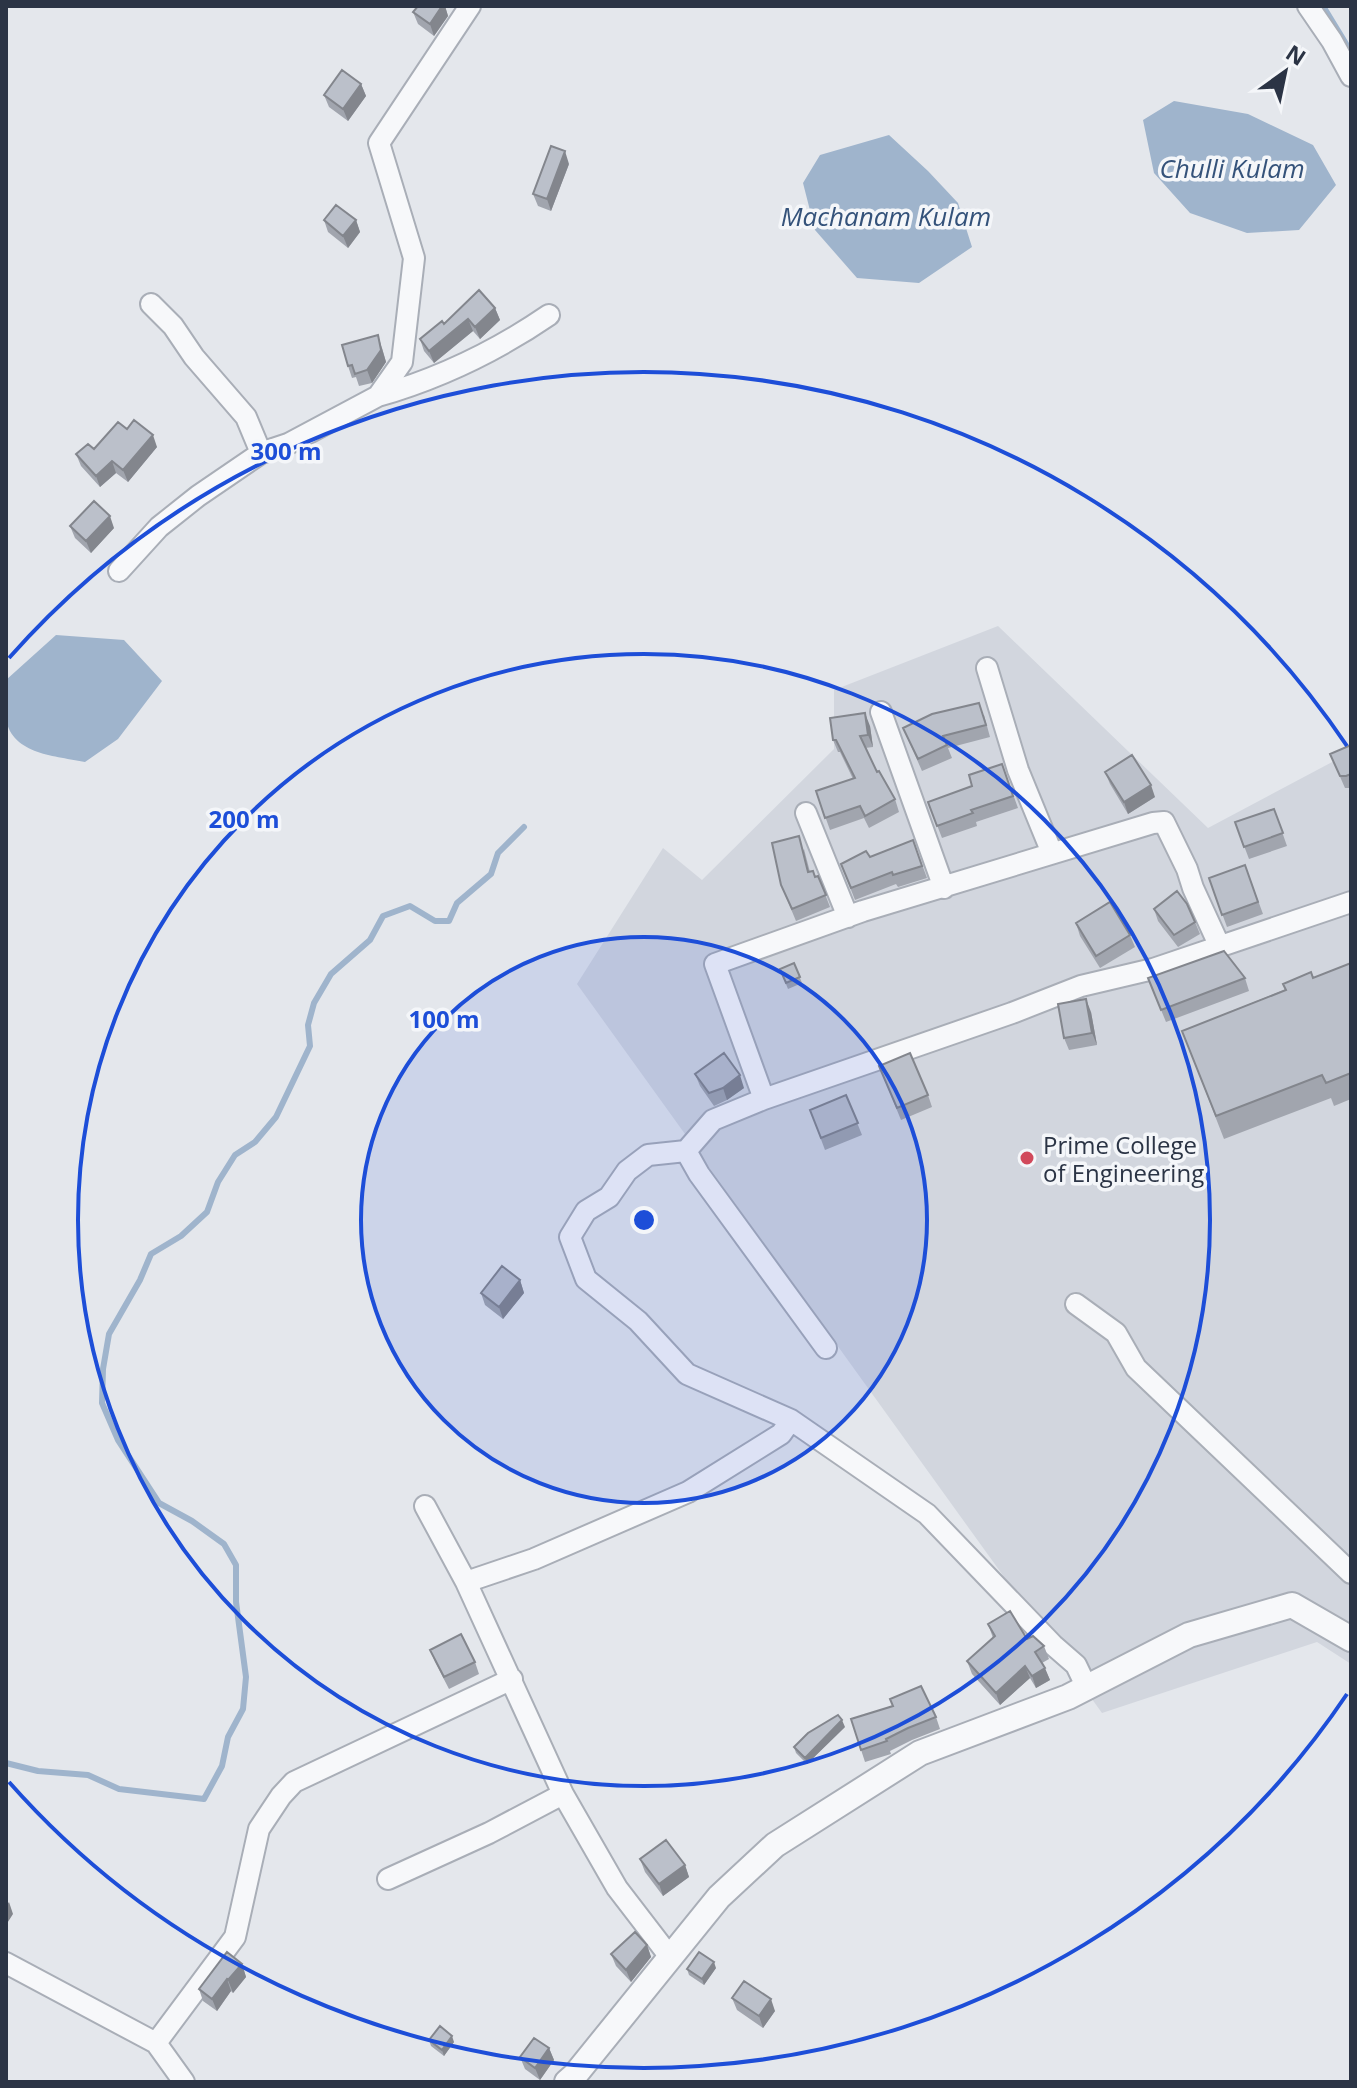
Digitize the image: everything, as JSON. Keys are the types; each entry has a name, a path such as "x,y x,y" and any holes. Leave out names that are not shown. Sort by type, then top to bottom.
{"street":[{"path":"378,396 402,362 414,258 379,143 470,6"},
{"path":"1308,6 1351,76"},
{"path":"151,304 173,326 194,357 246,417 261,453"},
{"path":"119,571 169,519 261,453 288,444 378,396 416,386 505,345 549,315"},
{"path":"402,362 416,386"},
{"path":"987,668 1018,770 1052,853"},
{"path":"881,712 944,888"},
{"path":"806,813 848,917"},
{"path":"764,1099 715,964 848,917 1052,853 1164,822 1220,947"},
{"path":"1087,1688 1076,1665 927,1514 791,1420 687,1374 638,1321 586,1279 570,1237 586,1211 609,1197 627,1171 648,1155 686,1151 713,1120 1081,986 1153,969 1351,902"},
{"path":"686,1151 699,1174 826,1348"},
{"path":"1076,1304 1116,1333 1136,1368 1351,1573"},
{"path":"466,1582 534,1559 688,1492 781,1434 791,1420"},
{"path":"425,1506 466,1582 563,1794 617,1888 670,1957"},
{"path":"567,2082 719,1897 775,1845 920,1753 1087,1688 1189,1635 1292,1605 1351,1639"},
{"path":"156,2043 235,1937 259,1829 294,1782 512,1679"},
{"path":"388,1879 489,1833 563,1794"},
{"path":"6,1963 156,2043 184,2082"}],"shaded area":[{"name":"Prime College of Engineering","path":"998,626 1208,828 1351,752 1351,1664 1317,1642 1102,1713 577,984 663,848 702,880 834,749 834,690"}],"water":[{"name":"Chulli Kulam","path":"1174,101 1248,114 1313,145 1336,185 1299,230 1247,233 1190,213 1154,173 1143,120"},
{"name":"Machanam Kulam","path":"889,135 958,203 972,247 919,283 857,278 815,230 803,183 820,155"},
{"path":"56,635 124,640 162,681 118,739 85,762 26,747 10,731 6,719 6,680"}],"building":[{"path":"418,6 442,6 430,24 413,12"},
{"path":"342,70 361,84 343,109 324,95"},
{"path":"551,146 565,151 547,199 533,194"},
{"path":"336,205 356,220 343,236 324,220"},
{"path":"479,290 495,308 475,327 468,319 429,351 420,339 442,321 444,324"},
{"path":"378,335 381,350 367,370 355,374 352,365 348,366 342,345"},
{"path":"134,420 153,435 123,470 112,461 96,476 76,454 88,444 94,449 118,422 127,429"},
{"path":"94,501 110,516 86,541 70,526"},
{"path":"979,703 986,725 943,736 947,745 918,759 903,728 932,714"},
{"path":"865,713 868,735 860,736 877,772 895,799 865,816 860,806 825,818 816,791 855,778 836,740 833,740 830,718"},
{"path":"1351,745 1351,774 1340,776 1330,754"},
{"path":"1132,755 1151,785 1124,802 1105,772"},
{"path":"1002,764 1013,796 937,826 928,802 972,786 969,775"},
{"path":"1274,809 1283,833 1244,847 1235,822"},
{"path":"799,836 808,872 813,871 815,877 818,876 826,895 792,909 781,885 772,843"},
{"path":"913,840 922,866 893,875 892,872 851,888 841,864 866,851 870,857"},
{"path":"1245,865 1258,902 1222,915 1209,878"},
{"path":"1177,891 1195,922 1174,935 1154,909"},
{"path":"1110,902 1130,935 1096,956 1076,923"},
{"path":"1224,951 1245,978 1161,1010 1148,978"},
{"path":"794,963 800,977 786,983 780,969"},
{"path":"1351,963 1351,1073 1326,1083 1322,1075 1216,1116 1182,1031 1286,990 1283,984 1311,972 1313,978"},
{"path":"1086,999 1092,1033 1064,1038 1058,1004"},
{"path":"724,1053 740,1075 723,1088 709,1093 695,1074"},
{"path":"910,1053 928,1095 897,1108 879,1066"},
{"path":"846,1095 858,1123 821,1138 810,1110"},
{"path":"502,1266 520,1280 499,1307 481,1293"},
{"path":"1010,1611 1027,1639 1033,1636 1044,1646 1035,1652 1045,1668 1032,1676 1025,1666 996,1693 967,1661 995,1636 988,1624"},
{"path":"461,1634 475,1662 444,1677 430,1650"},
{"path":"921,1686 936,1717 861,1750 851,1719 893,1706 890,1699"},
{"path":"838,1715 842,1720 805,1758 794,1747 808,1733"},
{"path":"666,1840 685,1865 659,1884 640,1859"},
{"path":"635,1932 647,1945 626,1970 611,1954"},
{"path":"227,1952 242,1964 212,1999 199,1989"},
{"path":"699,1952 714,1962 702,1979 687,1969"},
{"path":"744,1981 771,1999 759,2016 732,1998"},
{"path":"440,2026 452,2036 442,2050 429,2040"},
{"path":"534,2038 549,2048 535,2068 520,2057"}],"waterway":[{"path":"1323,6 1351,52"},
{"path":"6,1763 38,1771 88,1775 119,1789 204,1799 222,1766 228,1737 243,1709 246,1677 236,1602 236,1565 224,1544 159,1503 118,1440 102,1403 103,1369 109,1334 151,1254 181,1236 207,1212 218,1182 235,1155 255,1142 276,1117 310,1046 308,1025 314,1003 331,974 370,940 383,916 410,906 435,921 449,921 457,903 491,874 498,853 524,827"}],"place":[{"name":"Prime College of Engineering","path":"1027,1158"}]}
